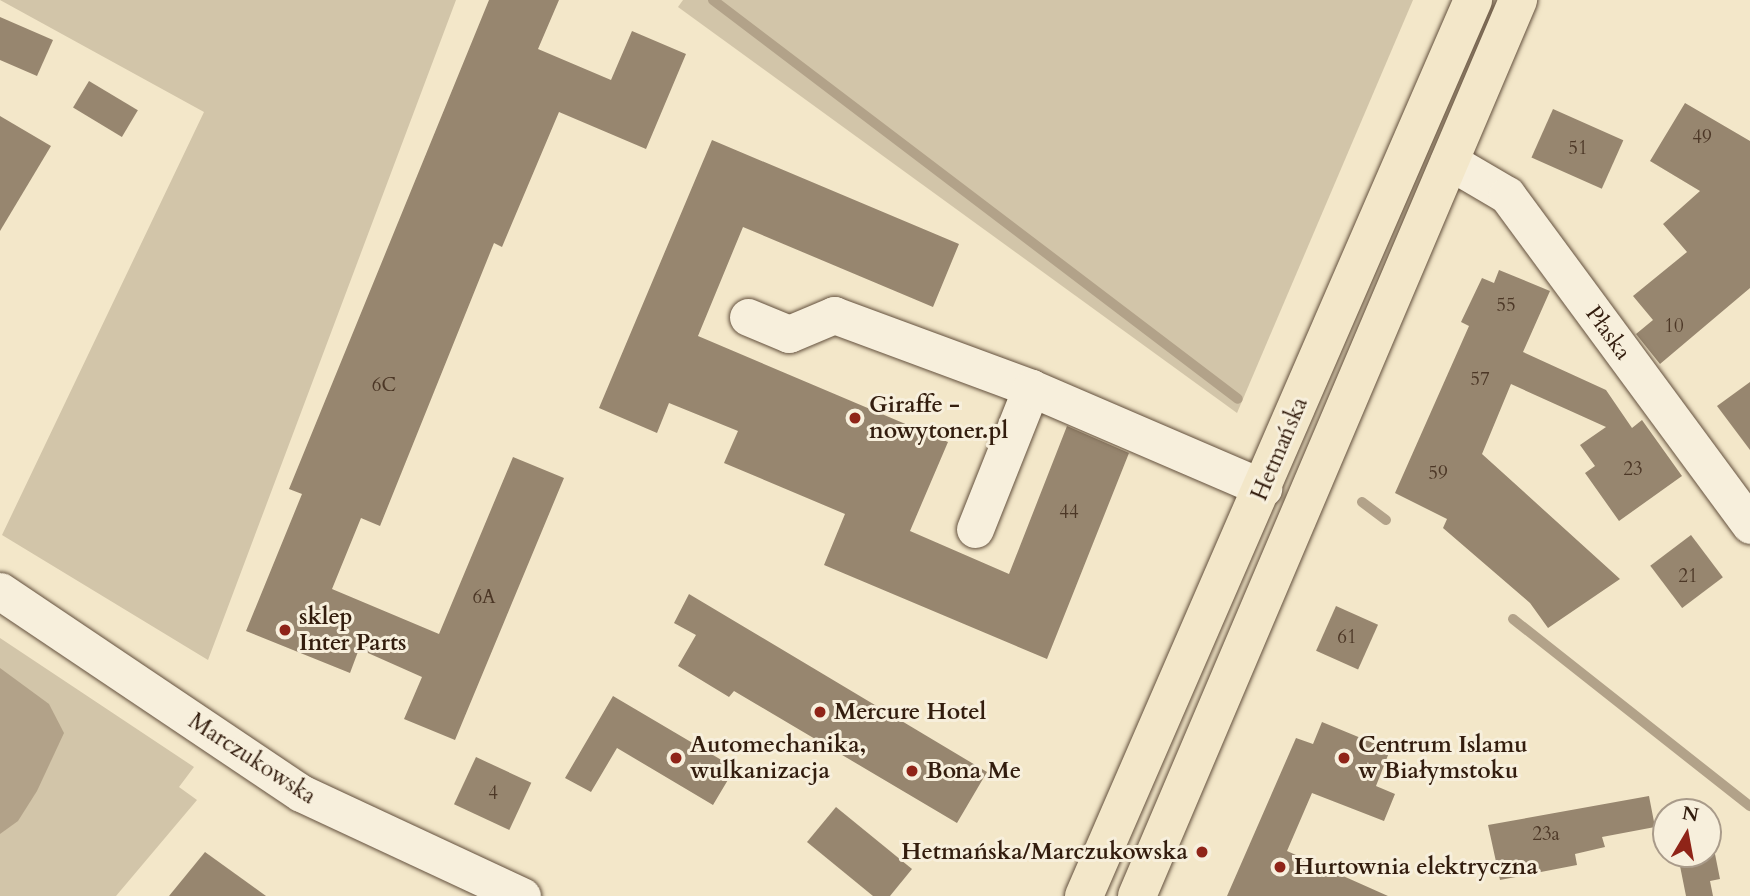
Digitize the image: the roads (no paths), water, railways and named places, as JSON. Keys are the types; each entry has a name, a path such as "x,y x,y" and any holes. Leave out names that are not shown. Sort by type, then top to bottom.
{"main road":[{"name":"Hetmańska","path":"1084,896 1264,488 1473,0"},
{"name":"Hetmańska","path":"1137,896 1518,0"}],"street":[{"name":"Płaska","path":"1449,161 1507,195 1750,525"},
{"path":"748,317 789,334 834,315 1031,388 1264,488"},
{"path":"975,529 1031,388"},
{"name":"Marczukowska","path":"0,591 301,793 522,896"}],"waterway":[{"path":"713,0 1238,399"},
{"path":"1362,502 1386,520"},
{"path":"1513,619 1750,806"}],"place":[{"name":"Giraffe - nowytoner.pl","path":"855,418"},
{"name":"sklep Inter Parts","path":"285,630"},
{"name":"Mercure Hotel","path":"820,712"},
{"name":"Automechanika, wulkanizacja","path":"676,758"},
{"name":"Centrum Islamu w Białymstoku","path":"1344,758"},
{"name":"Bona Me","path":"912,771"},
{"name":"Hetmańska/Marczukowska","path":"1202,852"},
{"name":"Hurtownia elektryczna","path":"1280,867"}]}
